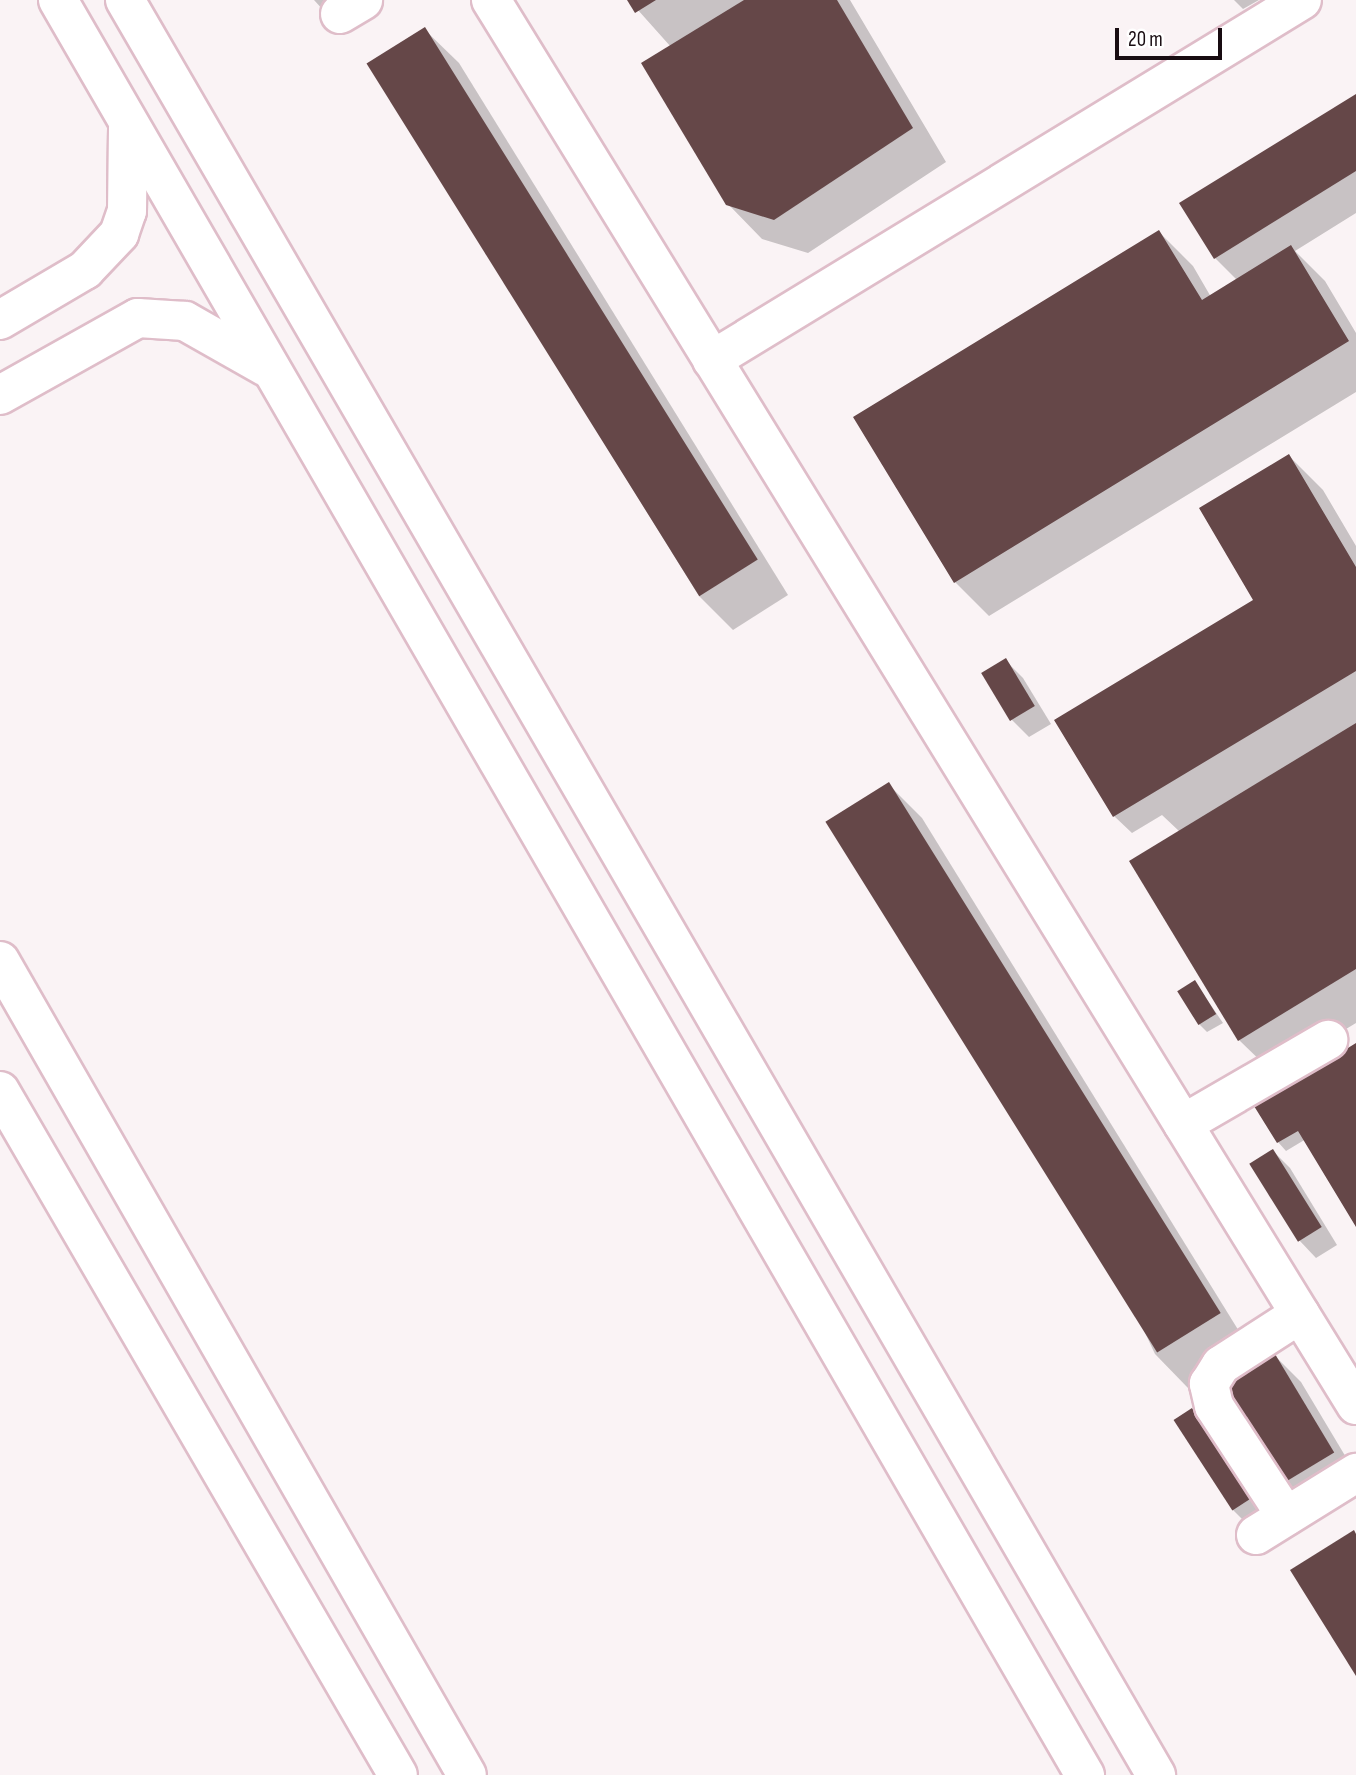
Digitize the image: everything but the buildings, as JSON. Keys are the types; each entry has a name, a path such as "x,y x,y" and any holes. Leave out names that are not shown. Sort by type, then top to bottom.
{"street":[{"path":"58,0 167,193 1085,1775"},
{"path":"125,0 1156,1775"},
{"path":"491,0 1356,1405"},
{"path":"712,360 1303,0"},
{"path":"0,320 85,270 104,255 119,234 129,186 127,119"},
{"path":"167,193 195,203 208,199 226,177 222,166"},
{"path":"0,395 138,318 185,321 269,369"},
{"path":"0,961 467,1775"},
{"path":"1183,1124 1328,1040"},
{"path":"0,1091 398,1775"},
{"path":"1300,1314 1221,1365 1209,1384 1214,1406 1271,1525 1356,1473"}]}
